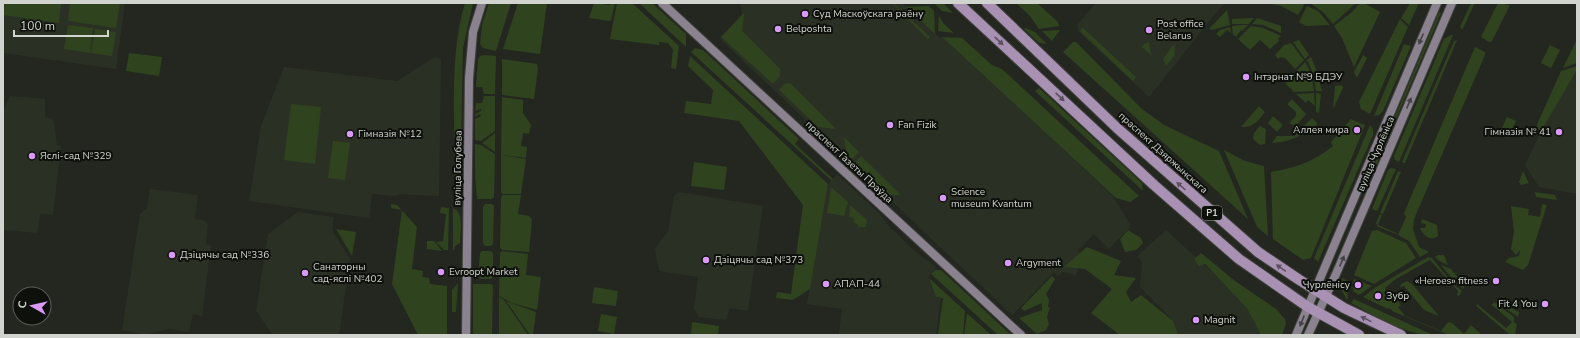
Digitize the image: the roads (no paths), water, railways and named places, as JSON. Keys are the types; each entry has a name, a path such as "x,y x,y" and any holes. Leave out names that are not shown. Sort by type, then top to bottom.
{"main road":[{"name":"вуліца Голубева","path":"466,335 469,78 473,32 482,3"},
{"name":"праспект Газеты Праўда","path":"662,3 1021,335"},
{"name":"Р1","path":"958,3 1209,235 1239,260 1308,307 1359,335"},
{"name":"праспект Дзяржынскага","path":"987,3 1117,128 1233,232 1258,252 1314,290 1351,311 1401,335"},
{"name":"вуліца Чурлёніса","path":"1296,335 1436,3"},
{"name":"вуліца Чурлёніса","path":"1308,335 1326,297 1452,3"},
{"path":"1031,70 1043,57"}],"place":[{"name":"Суд Маскоўскага раёну","path":"805,14"},
{"name":"Belposhta","path":"778,29"},
{"name":"Post office Belarus","path":"1149,30"},
{"name":"Інтэрнат №9 БДЭУ","path":"1246,77"},
{"name":"Fan Fizik","path":"890,125"},
{"name":"Аллея мира","path":"1357,130"},
{"name":"Гімназія № 41","path":"1559,132"},
{"name":"Гімназія №12","path":"350,134"},
{"name":"Яслі-сад №329","path":"32,156"},
{"name":"Science museum Kvantum","path":"943,198"},
{"name":"Дзіцячы сад №336","path":"172,255"},
{"name":"Дзіцячы сад №373","path":"706,260"},
{"name":"Argyment","path":"1008,263"},
{"name":"Evroopt Market","path":"441,272"},
{"name":"Санаторны сад-яслі №402","path":"305,273"},
{"name":"«Heroes» fitness","path":"1496,281"},
{"name":"АПАП-44","path":"826,284"},
{"name":"Чурлёнісу","path":"1358,285"},
{"name":"Зубр","path":"1378,296"},
{"name":"Fit 4 You","path":"1545,304"},
{"name":"Magnit","path":"1196,320"}]}
